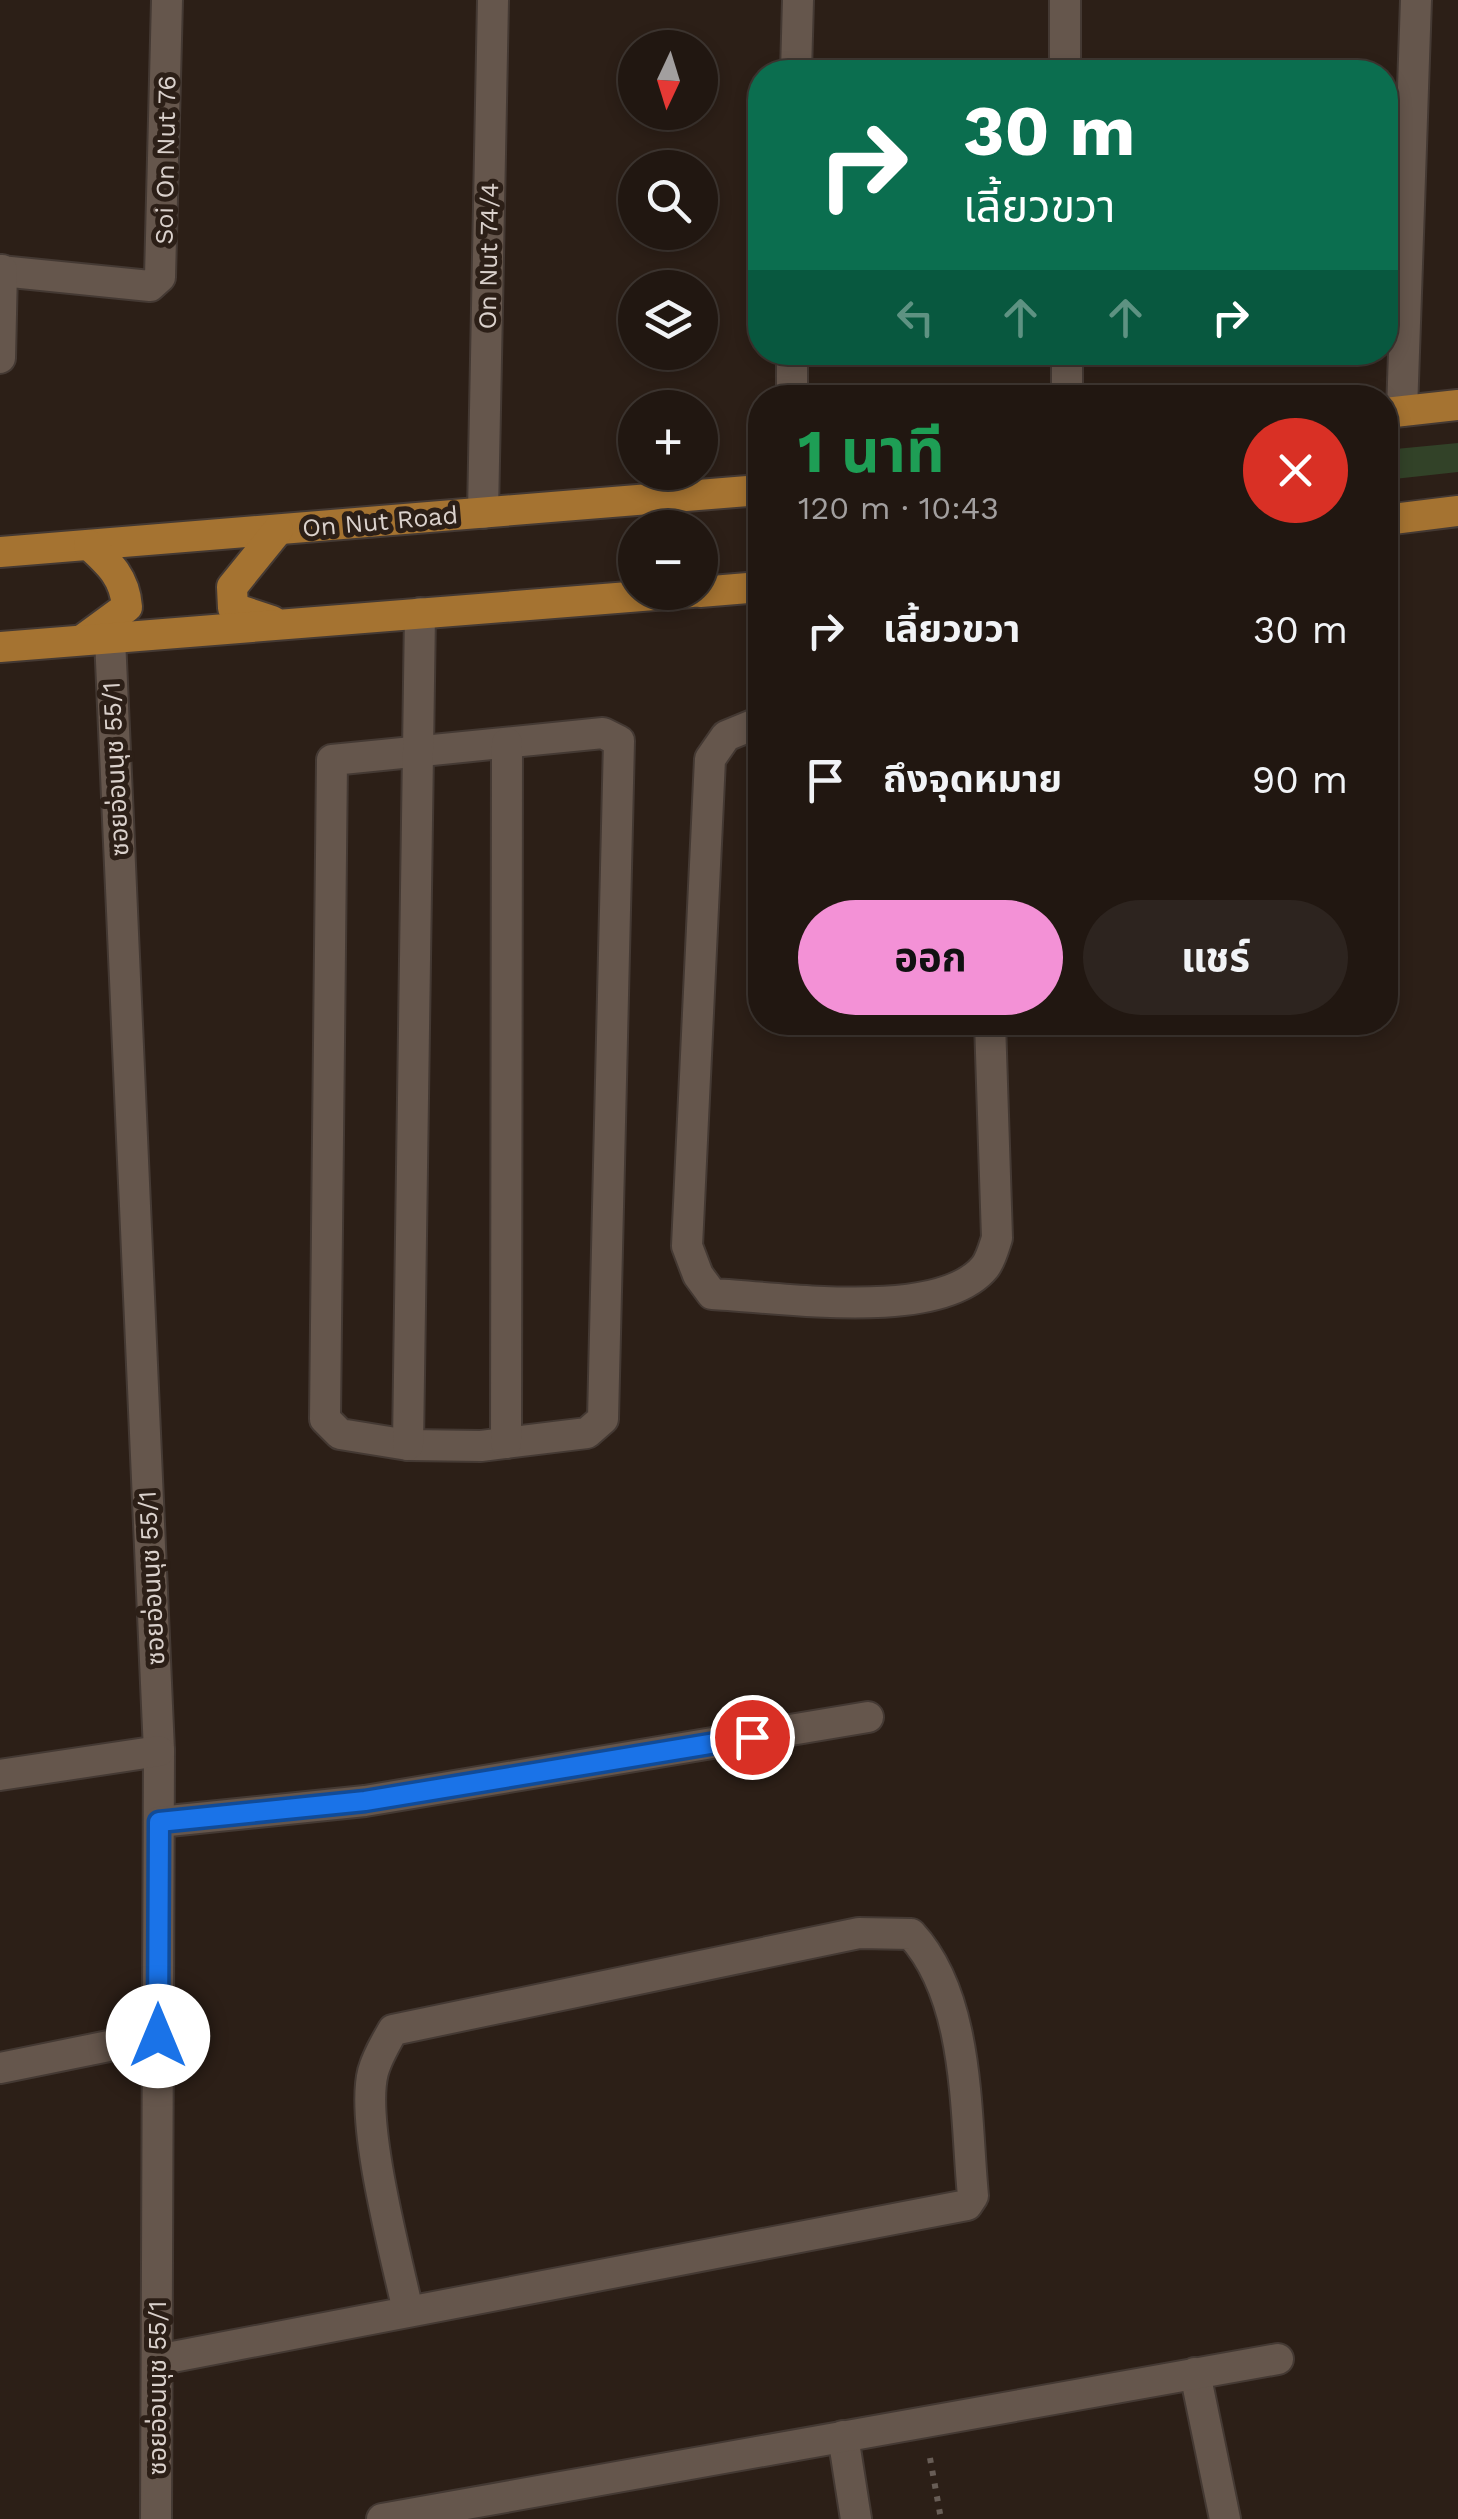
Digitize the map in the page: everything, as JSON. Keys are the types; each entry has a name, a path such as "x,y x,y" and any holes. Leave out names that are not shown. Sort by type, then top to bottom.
{"main road":[{"path":"1398,412 1458,405"},
{"name":"On Nut Road","path":"0,552 748,491"},
{"path":"1398,518 1458,511"},
{"path":"278,530 242,569 232,587 233,608 285,624"},
{"path":"89,545 113,567 126,588 127,608 96,639"},
{"path":"718,590 748,587"},
{"path":"0,647 618,598"}],"street":[{"name":"Soi On Nut 76","path":"0,358 1,271 150,286 160,277 167,0"},
{"name":"On Nut 74/4","path":"482,513 493,0"},
{"path":"796,60 798,0"},
{"path":"1064,0 1065,60"},
{"path":"1398,337 1416,0"},
{"path":"408,1444 420,614"},
{"name":"ซอยอ่อนนุช 55/1","path":"96,639 159,1751 156,2519"},
{"path":"748,727 726,736 710,759 688,1246 698,1275 712,1294 893,1303 925,1298 970,1280 987,1265 997,1238 990,1035"},
{"path":"604,733 618,741 603,1418 587,1434 506,1443 408,1444 340,1434 325,1419 332,760 418,752 604,733"},
{"path":"506,1443 508,743"},
{"path":"159,1822 365,1801 868,1718"},
{"path":"0,1774 159,1751"},
{"path":"157,2360 967,2205 972,2196 949,1992 928,1952 911,1934 859,1933 393,2030 375,2065 370,2096 383,2199 408,2311"},
{"path":"0,2068 158,2036"},
{"path":"394,2518 1278,2358"},
{"path":"1195,2373 1225,2519"},
{"path":"842,2436 856,2519"}],"path":[{"path":"923,2422 941,2519"}],"green space":[{"path":"1458,443 1458,472 1398,479 1398,449"}],"route":[{"path":"158,2036 159,1822 365,1801 752,1737"}]}
